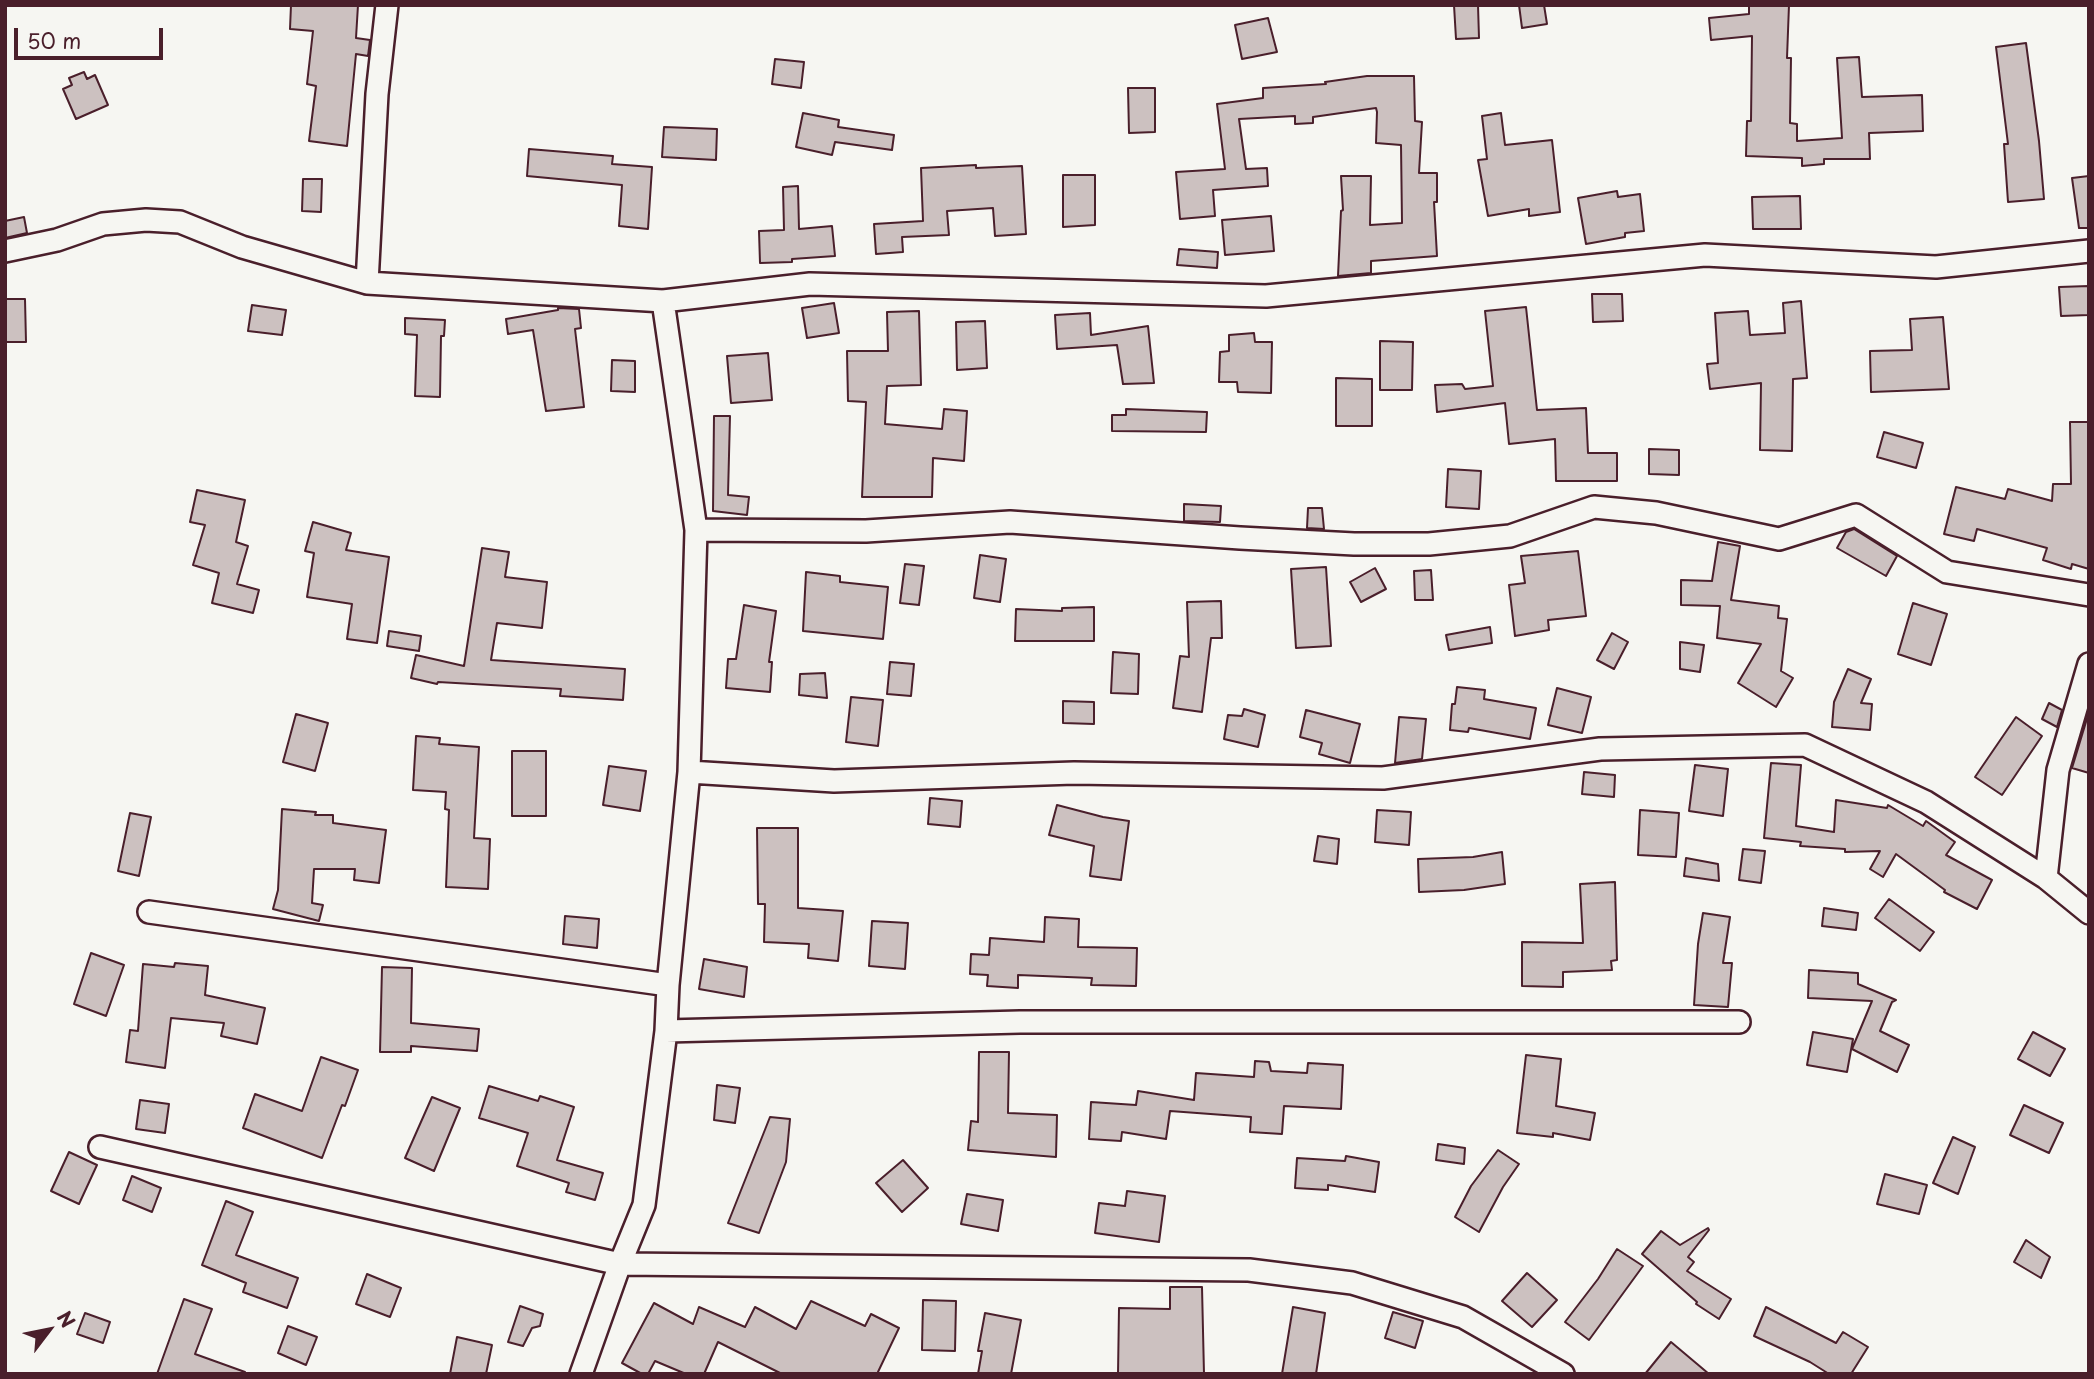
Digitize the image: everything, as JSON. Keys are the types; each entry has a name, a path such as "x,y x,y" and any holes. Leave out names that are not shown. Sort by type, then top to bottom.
{"street":[{"path":"367,283 377,94 387,5"},
{"path":"5,251 57,240 103,224 146,220 180,222 242,247 367,283 663,301 810,284 1266,296 1705,255 1936,267 2089,251"},
{"path":"581,1374 644,1205 666,1031 689,772 696,530 663,301"},
{"path":"696,530 866,531 1010,522 1354,544 1429,544 1510,536 1594,507 1656,513 1779,539 1856,515 1947,572 2089,595"},
{"path":"2046,878 2058,770 2089,664"},
{"path":"689,772 834,781 1074,773 1383,778 1600,749 1805,745 1926,802 2046,878 2089,913"},
{"path":"149,912 668,985"},
{"path":"666,1031 1034,1022 1739,1022"},
{"path":"100,1147 620,1264 1250,1270 1352,1283 1463,1317 1563,1374"}],"building":[{"path":"291,5 358,5 356,38 370,40 368,56 356,54 347,146 309,141 316,86 307,84 313,31 290,29"},
{"path":"1454,5 1478,5 1479,38 1456,39"},
{"path":"1519,5 1544,5 1547,24 1522,28"},
{"path":"1749,5 1789,5 1787,58 1791,58 1790,123 1797,124 1797,141 1842,138 1837,58 1859,57 1862,97 1922,95 1923,131 1869,133 1870,159 1824,159 1824,164 1802,166 1802,158 1746,156 1747,121 1751,121 1752,36 1711,40 1709,18 1749,14"},
{"path":"1268,18 1277,52 1242,59 1235,25"},
{"path":"2026,43 2044,199 2008,202 2004,144 2008,144 1996,47"},
{"path":"775,59 804,62 801,88 772,84"},
{"path":"84,72 87,79 95,75 108,105 76,119 63,89 72,85 69,78"},
{"path":"1367,76 1414,76 1415,121 1422,122 1419,173 1437,173 1437,202 1434,202 1437,256 1371,261 1371,273 1338,276 1343,210 1341,176 1371,176 1370,225 1402,223 1401,145 1376,143 1376,108 1313,117 1313,123 1295,124 1295,116 1239,119 1246,169 1267,168 1268,186 1213,190 1215,216 1180,219 1176,172 1225,169 1217,104 1263,98 1263,88 1326,84 1325,82"},
{"path":"1128,88 1155,88 1155,132 1129,133"},
{"path":"803,113 839,120 838,127 894,135 892,150 835,142 832,155 796,147"},
{"path":"1501,113 1505,145 1552,140 1560,212 1529,216 1529,209 1488,216 1478,160 1487,159 1482,116"},
{"path":"664,127 717,129 716,160 662,157"},
{"path":"529,149 613,156 612,164 652,167 648,229 619,226 622,185 527,176"},
{"path":"976,165 976,168 1022,166 1026,234 995,236 993,208 947,211 949,235 902,237 903,252 876,254 874,224 923,221 921,168"},
{"path":"1063,175 1095,175 1095,225 1063,227"},
{"path":"2089,176 2089,228 2079,228 2072,178"},
{"path":"303,179 322,179 321,212 302,211"},
{"path":"798,186 799,229 832,226 835,256 760,263 759,231 784,230 783,187"},
{"path":"1617,191 1618,197 1640,194 1644,231 1625,233 1625,237 1586,244 1578,198"},
{"path":"1800,196 1801,229 1753,229 1752,197"},
{"path":"1271,216 1274,251 1225,255 1222,220"},
{"path":"24,217 27,233 5,238 5,221"},
{"path":"1179,249 1218,252 1217,268 1177,265"},
{"path":"2089,286 2089,315 2061,316 2059,287"},
{"path":"1592,294 1622,294 1623,321 1593,322"},
{"path":"5,299 25,299 26,342 5,342"},
{"path":"1801,301 1807,378 1793,379 1792,451 1760,450 1761,383 1710,389 1707,364 1718,363 1715,313 1748,311 1750,335 1785,333 1783,303"},
{"path":"834,303 839,333 807,338 802,308"},
{"path":"252,305 286,310 282,335 248,331"},
{"path":"1526,307 1537,410 1586,408 1588,453 1617,453 1617,481 1556,481 1555,439 1509,444 1505,403 1437,412 1435,385 1462,384 1465,389 1493,386 1485,311"},
{"path":"558,308 579,309 581,328 575,329 584,407 546,411 533,330 508,334 506,319"},
{"path":"919,311 921,385 887,386 885,424 942,429 944,409 967,411 964,461 933,458 932,497 862,497 866,402 848,401 847,351 888,351 887,312"},
{"path":"1090,313 1091,335 1148,326 1154,383 1123,384 1117,345 1057,349 1055,315"},
{"path":"1943,317 1949,389 1871,392 1870,351 1912,350 1910,319"},
{"path":"405,318 445,320 444,336 441,336 440,397 415,396 417,335 405,334"},
{"path":"985,321 987,368 957,370 956,322"},
{"path":"1254,333 1255,342 1272,342 1271,393 1238,392 1237,382 1219,382 1220,352 1229,351 1229,335"},
{"path":"1380,341 1413,342 1412,390 1380,390"},
{"path":"768,353 772,400 731,403 727,356"},
{"path":"612,360 635,361 635,392 611,391"},
{"path":"1336,378 1372,379 1372,426 1336,426"},
{"path":"1126,409 1207,412 1206,432 1112,431 1112,415 1126,415"},
{"path":"714,416 730,416 728,495 749,497 747,515 713,511"},
{"path":"2070,422 2089,422 2089,569 2072,564 2071,569 2043,560 2047,548 1977,529 1974,541 1944,534 1956,487 2005,499 2008,489 2052,501 2053,484 2071,484"},
{"path":"1884,432 1923,443 1916,468 1877,457"},
{"path":"1649,449 1679,450 1679,475 1649,474"},
{"path":"1448,469 1481,471 1479,509 1446,507"},
{"path":"197,490 245,500 236,542 248,546 237,584 259,590 253,613 212,603 219,573 193,565 205,525 190,522"},
{"path":"1184,504 1221,506 1220,522 1184,521"},
{"path":"1308,508 1322,508 1324,529 1307,528"},
{"path":"313,522 351,533 346,550 389,557 377,643 347,639 352,604 307,597 314,553 305,551"},
{"path":"1854,529 1897,556 1886,576 1837,548 1846,532"},
{"path":"1718,542 1740,546 1731,600 1779,606 1778,618 1787,619 1781,671 1793,678 1776,707 1738,683 1761,644 1717,638 1720,606 1681,605 1681,580 1712,581"},
{"path":"482,548 509,552 505,577 547,582 542,628 497,623 491,660 625,669 623,700 560,696 561,689 437,684 411,678 416,655 464,666"},
{"path":"1578,551 1586,616 1548,620 1549,630 1515,636 1509,585 1525,583 1521,556"},
{"path":"980,555 1006,559 1000,602 974,598"},
{"path":"905,564 924,566 919,605 900,603"},
{"path":"1326,567 1331,646 1296,648 1291,569"},
{"path":"1375,568 1386,589 1361,602 1350,582"},
{"path":"1431,570 1433,600 1415,600 1414,571"},
{"path":"806,572 840,576 840,582 888,587 883,639 803,631"},
{"path":"1221,601 1222,638 1211,638 1202,712 1173,708 1180,656 1189,657 1187,602"},
{"path":"1913,603 1947,614 1931,665 1898,654"},
{"path":"744,605 776,611 769,662 772,662 770,692 726,688 728,659 736,659"},
{"path":"1094,607 1094,641 1015,641 1016,609 1062,611 1062,608"},
{"path":"1490,627 1492,643 1449,650 1446,635"},
{"path":"389,631 421,636 419,651 387,646"},
{"path":"1612,633 1628,642 1614,669 1597,660"},
{"path":"1680,642 1704,645 1700,672 1680,669"},
{"path":"1113,652 1139,654 1138,694 1111,693"},
{"path":"890,662 914,664 911,696 887,694"},
{"path":"1848,669 1871,679 1861,703 1872,704 1870,730 1832,727 1834,702"},
{"path":"825,673 827,698 799,695 800,674"},
{"path":"1457,687 1485,690 1484,699 1536,708 1530,739 1469,728 1468,732 1450,730 1452,704 1455,704"},
{"path":"1557,688 1591,697 1582,733 1548,725"},
{"path":"851,697 883,700 878,746 846,742"},
{"path":"1063,701 1094,702 1094,724 1063,723"},
{"path":"2049,703 2062,710 2057,727 2042,719"},
{"path":"1244,709 1265,715 1258,747 1224,739 1228,715 1242,716"},
{"path":"1306,710 1360,724 1350,763 1319,754 1322,743 1300,737"},
{"path":"2089,712 2089,773 2072,768"},
{"path":"296,714 328,723 315,771 283,762"},
{"path":"1399,717 1426,719 1422,759 1395,763"},
{"path":"2016,717 2042,736 2002,795 1975,777"},
{"path":"416,736 440,738 439,744 479,747 474,838 490,839 488,889 446,887 449,810 445,809 446,792 413,790"},
{"path":"512,751 546,751 546,816 512,816"},
{"path":"1771,763 1801,765 1796,826 1834,832 1836,800 1887,808 1888,805 1923,826 1926,821 1955,842 1946,855 1992,880 1977,909 1944,892 1945,890 1896,854 1883,877 1870,869 1880,851 1845,852 1845,849 1800,846 1801,842 1764,838"},
{"path":"1695,765 1728,769 1723,816 1689,811"},
{"path":"609,766 646,771 640,811 603,805"},
{"path":"1584,772 1615,775 1614,797 1582,794"},
{"path":"930,798 962,801 960,827 928,824"},
{"path":"1057,805 1129,821 1121,880 1090,876 1094,846 1049,835"},
{"path":"282,809 316,812 315,815 333,815 333,823 386,830 379,883 354,880 355,869 314,869 312,903 323,905 319,921 273,909 278,890"},
{"path":"1377,810 1411,812 1409,845 1375,842"},
{"path":"1640,810 1679,813 1676,857 1638,855"},
{"path":"130,813 151,817 139,876 118,871"},
{"path":"757,828 798,828 798,908 843,911 838,961 808,958 809,944 764,942 765,904 758,904"},
{"path":"1318,836 1339,839 1337,864 1314,861"},
{"path":"1743,849 1765,851 1761,883 1739,880"},
{"path":"1502,852 1505,884 1464,890 1419,892 1418,859 1473,857"},
{"path":"1686,858 1718,864 1719,881 1684,876"},
{"path":"1615,882 1617,960 1611,961 1612,970 1563,972 1563,987 1522,986 1522,942 1583,943 1580,884"},
{"path":"1889,899 1934,932 1920,951 1875,918"},
{"path":"1824,908 1858,913 1856,930 1822,926"},
{"path":"1703,913 1730,917 1723,963 1732,963 1728,1007 1694,1005"},
{"path":"565,916 599,919 597,948 563,944"},
{"path":"1045,917 1079,919 1078,947 1137,948 1136,986 1091,985 1092,978 1018,975 1018,988 987,986 988,975 970,974 971,954 989,955 990,938 1044,942"},
{"path":"872,921 908,923 905,969 869,966"},
{"path":"91,953 124,965 106,1016 74,1004"},
{"path":"704,959 747,967 744,997 699,989"},
{"path":"175,963 208,966 205,995 265,1008 257,1044 221,1036 224,1023 171,1018 165,1068 126,1062 130,1030 138,1031 143,964 174,967"},
{"path":"382,967 412,968 411,1023 479,1029 477,1051 411,1046 411,1052 380,1052"},
{"path":"1809,970 1858,973 1858,984 1896,1000 1892,1002 1880,1031 1909,1045 1897,1072 1852,1049 1872,1001 1808,998"},
{"path":"1813,1032 1853,1039 1847,1072 1807,1065"},
{"path":"2033,1032 2065,1049 2050,1076 2018,1059"},
{"path":"979,1052 1009,1052 1008,1113 1057,1115 1056,1157 968,1150 971,1121 978,1122"},
{"path":"1526,1055 1561,1059 1556,1106 1595,1113 1590,1140 1553,1133 1553,1137 1517,1133"},
{"path":"321,1057 358,1070 322,1158 243,1128 255,1094 302,1111"},
{"path":"1255,1061 1269,1062 1271,1071 1307,1073 1308,1063 1343,1065 1341,1109 1284,1106 1282,1134 1250,1132 1251,1117 1170,1111 1166,1139 1122,1132 1121,1141 1089,1139 1091,1102 1136,1105 1138,1091 1194,1100 1196,1073 1254,1077"},
{"path":"717,1085 740,1088 735,1123 714,1120"},
{"path":"489,1086 538,1101 540,1096 574,1107 557,1160 603,1173 595,1200 566,1192 569,1183 517,1166 528,1133 479,1118"},
{"path":"432,1097 460,1108 434,1171 405,1158"},
{"path":"140,1100 169,1104 165,1133 136,1129"},
{"path":"2024,1105 2063,1123 2049,1153 2010,1135"},
{"path":"770,1117 790,1119 786,1162 759,1233 728,1223"},
{"path":"1953,1137 1975,1147 1958,1194 1933,1183"},
{"path":"1438,1144 1465,1148 1464,1164 1436,1160"},
{"path":"1498,1150 1519,1164 1503,1187 1479,1232 1455,1217 1471,1186"},
{"path":"69,1152 97,1165 79,1204 51,1191"},
{"path":"1346,1156 1379,1162 1375,1192 1328,1185 1328,1190 1295,1188 1297,1158 1345,1161"},
{"path":"903,1160 928,1188 902,1212 876,1183"},
{"path":"1885,1174 1927,1185 1919,1214 1877,1204"},
{"path":"132,1176 161,1188 152,1212 123,1200"},
{"path":"1127,1191 1165,1196 1159,1242 1095,1233 1099,1203 1125,1206"},
{"path":"967,1194 1003,1200 998,1231 961,1224"},
{"path":"226,1201 253,1212 236,1255 298,1278 287,1308 243,1292 246,1283 202,1265"},
{"path":"1708,1228 1688,1257 1694,1262 1687,1271 1731,1299 1719,1319 1696,1304 1697,1302 1642,1254 1661,1231 1680,1245"},
{"path":"2026,1240 2050,1257 2041,1278 2014,1262"},
{"path":"1617,1249 1643,1266 1589,1340 1565,1322"},
{"path":"1527,1273 1557,1300 1532,1327 1502,1301"},
{"path":"367,1274 401,1288 390,1317 356,1304"},
{"path":"1170,1287 1202,1287 1204,1374 1118,1374 1119,1308 1170,1309"},
{"path":"184,1299 212,1309 195,1354 245,1372 244,1374 157,1374"},
{"path":"923,1300 956,1301 955,1351 922,1350"},
{"path":"811,1301 865,1326 871,1314 899,1328 877,1374 782,1374 718,1342 704,1374 686,1374 655,1361 648,1374 642,1374 622,1363 654,1303 693,1324 699,1307 745,1327 755,1307 796,1329"},
{"path":"520,1306 543,1314 540,1326 532,1328 523,1346 508,1342"},
{"path":"1293,1307 1325,1313 1316,1374 1282,1374"},
{"path":"1766,1307 1836,1343 1843,1332 1868,1347 1851,1374 1829,1374 1810,1362 1754,1336"},
{"path":"1393,1312 1423,1321 1415,1348 1385,1338"},
{"path":"85,1313 110,1322 103,1343 77,1334"},
{"path":"985,1313 1021,1320 1011,1374 978,1374 982,1351 978,1351"},
{"path":"288,1326 317,1337 306,1365 278,1353"},
{"path":"457,1337 492,1345 486,1374 450,1374"},
{"path":"1671,1342 1709,1374 1645,1374"}]}
